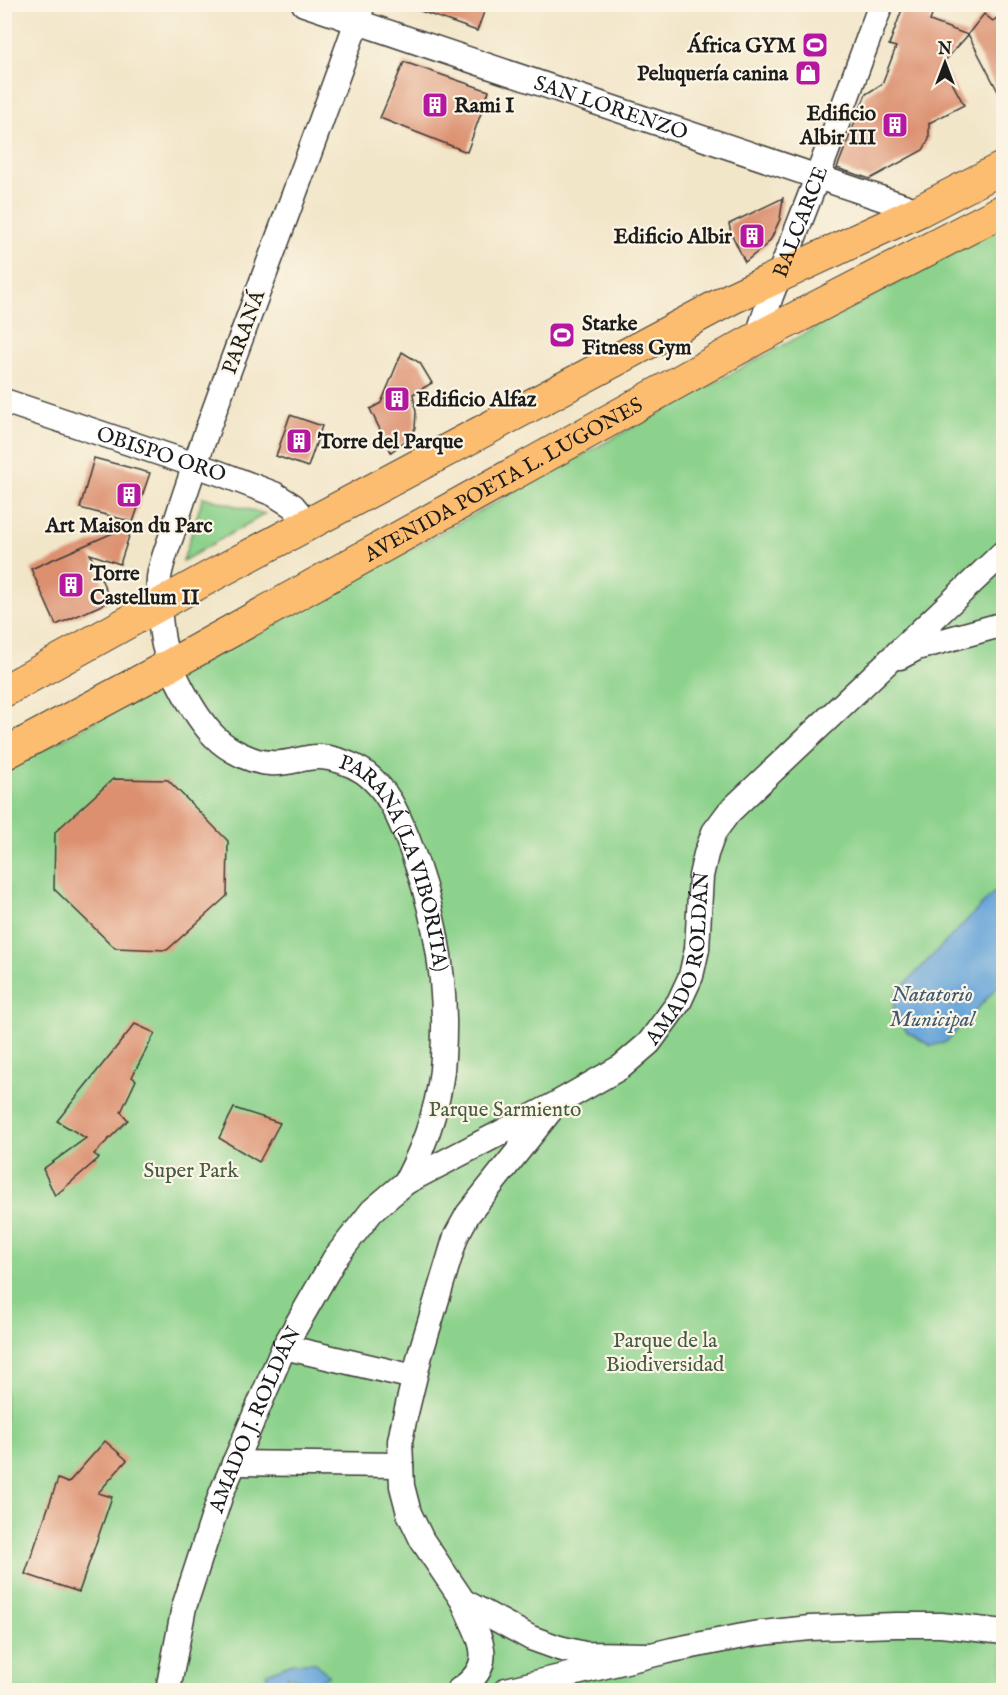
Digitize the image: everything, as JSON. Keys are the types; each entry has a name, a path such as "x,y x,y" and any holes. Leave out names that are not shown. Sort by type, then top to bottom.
{"main road":[{"path":"4,691 308,524 734,297 919,211 1004,167"},
{"name":"AVENIDA POETA L. LUGONES","path":"4,754 170,665 757,338 1004,210"}],"street":[{"name":"SAN LORENZO","path":"304,4 360,14 817,178 919,211"},
{"name":"BALCARCE","path":"757,338 881,4"},
{"name":"PARANÁ","path":"170,665 162,636 159,576 194,465 360,14"},
{"name":"OBISPO ORO","path":"4,401 274,494 293,506 308,524"},
{"name":"AMADO ROLDÁN","path":"406,1182 556,1104 621,1066 649,1043 679,1002 691,976 697,949 701,876 714,832 729,813 1004,552"},
{"name":"AMADO ROLDÁN","path":"885,665 917,648 1004,624"},
{"name":"PARANÁ (LA VIBORITA)","path":"170,665 199,717 214,737 232,751 267,763 284,763 318,757 339,761 361,770 382,788 394,806 429,904 438,947 443,1009 443,1058 438,1096 419,1156 406,1182"},
{"path":"459,1690 471,1683 479,1673 483,1650 463,1601 422,1540 409,1513 402,1486 400,1441 414,1377 456,1236 468,1214 556,1104"},
{"name":"AMADO J. ROLDÁN","path":"168,1690 184,1607 221,1494 284,1347 335,1258 372,1211 406,1182"},
{"path":"284,1347 414,1377"},
{"path":"234,1463 401,1465"},
{"path":"463,1601 531,1638 558,1648 584,1654 648,1656"},
{"path":"506,1690 753,1634 810,1628 896,1625 941,1625 1004,1632"}],"green space":[{"name":"Parque Sarmiento","path":"1003,225 1003,1690 5,1690 4,771"},
{"path":"203,497 265,514 183,561"}],"water":[{"name":"Natatorio Municipal","path":"1003,883 1003,981 946,1042 931,1046 907,1032 893,1011 896,993"},
{"path":"292,1663 316,1663 329,1676 315,1683 287,1676 285,1689 268,1689 267,1673"}],"building":[{"path":"410,4 487,4 477,31 409,7"},
{"path":"904,4 936,4 930,21 968,35 942,64 964,105 929,123 929,139 923,150 870,179 837,168 866,94 882,84 896,47 889,45"},
{"path":"1004,12 1004,103 968,34 984,14 993,21"},
{"name":"Rami I","path":"404,62 489,91 467,152 380,118"},
{"name":"Edificio Albir","path":"783,198 780,219 771,239 745,262 729,224"},
{"name":"Edificio Alfaz","path":"402,352 420,363 432,383 413,394 416,412 415,428 410,437 391,452 370,409 381,403"},
{"name":"Torre del Parque","path":"290,415 322,426 308,467 276,456"},
{"path":"94,458 150,473 133,522 80,508"},
{"name":"Torre Castellum II","path":"133,524 120,564 90,554 111,601 56,625 31,569"},
{"path":"113,779 168,780 228,841 227,896 167,950 115,948 54,889 55,832"},
{"path":"135,1024 155,1033 132,1077 136,1080 121,1112 128,1120 94,1154 99,1158 55,1196 43,1169 86,1138 57,1121"},
{"path":"234,1108 280,1123 259,1162 219,1138"},
{"path":"105,1441 127,1460 98,1493 112,1497 79,1592 25,1574 58,1479 68,1483"}],"place":[{"name":"África GYM","path":"815,45"},
{"name":"Peluquería canina","path":"808,73"},
{"name":"Rami I","path":"435,105"},
{"name":"Edificio Albir III","path":"895,125"},
{"name":"Edificio Albir","path":"752,236"},
{"name":"Starke Fitness Gym","path":"562,335"},
{"name":"Edificio Alfaz","path":"397,399"},
{"name":"Torre del Parque","path":"299,441"},
{"name":"Art Maison du Parc","path":"129,495"},
{"name":"Torre Castellum II","path":"71,585"}],"park label":[{"name":"Super Park","path":"191,1170"},
{"name":"Parque de la Biodiversidad","path":"665,1352"}]}
